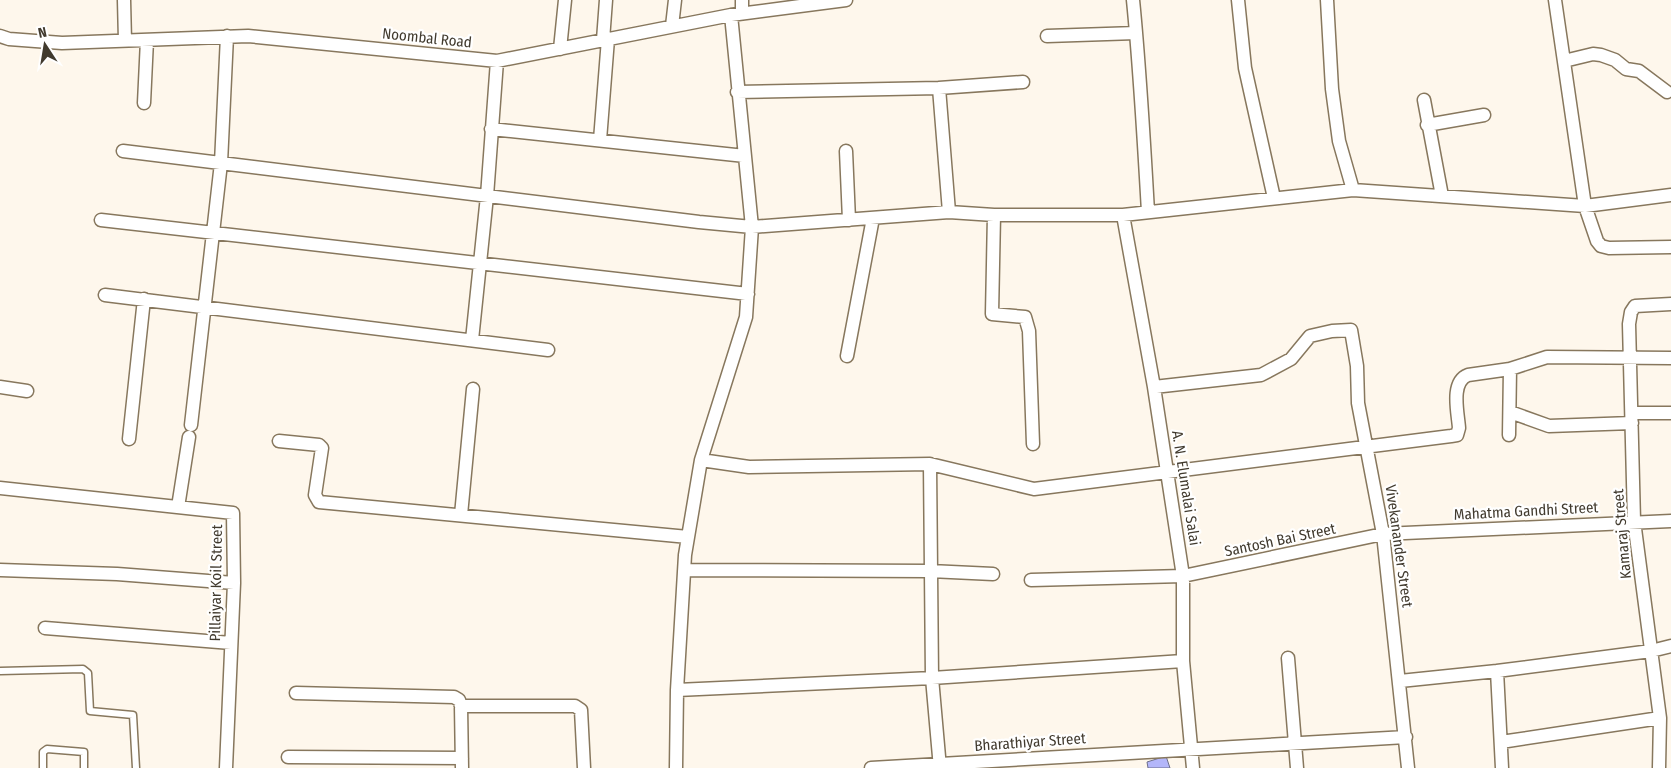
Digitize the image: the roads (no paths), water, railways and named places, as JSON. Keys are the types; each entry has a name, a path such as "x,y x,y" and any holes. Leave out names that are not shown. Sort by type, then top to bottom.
{"street":[{"path":"124,0 125,41"},
{"path":"560,49 565,0"},
{"path":"600,140 606,40 606,0"},
{"path":"672,26 675,0"},
{"path":"676,768 677,690 684,570 688,536 701,460 746,317 748,294 752,227 737,92 736,14 742,0"},
{"name":"Noombal Road","path":"0,36 9,39 62,43 248,36 497,61 736,14 846,0"},
{"path":"1132,0 1136,33 1148,212"},
{"path":"1238,0 1245,68 1274,198"},
{"path":"1327,0 1332,89 1339,140 1353,190"},
{"path":"1555,0 1585,206 1597,241 1601,246 1609,248 1671,247"},
{"path":"1047,36 1136,33"},
{"path":"178,507 190,431 214,232 221,163 228,36"},
{"path":"144,103 146,40"},
{"path":"1564,61 1593,54 1601,55 1615,60 1626,69 1639,71 1667,92"},
{"path":"472,340 487,196 497,61"},
{"path":"737,92 939,88 1023,82"},
{"path":"939,88 949,212"},
{"path":"1424,100 1427,125 1442,196"},
{"path":"1427,125 1484,115"},
{"path":"492,129 745,156"},
{"path":"123,151 752,227 949,212 994,215 1123,215 1353,190 1585,206 1671,195"},
{"path":"846,152 849,220"},
{"path":"994,215 992,314 1025,317 1029,331 1033,444"},
{"name":"A. N. Elumalai Salai","path":"1123,215 1154,387 1183,576 1183,661 1193,768"},
{"path":"847,356 873,218"},
{"path":"101,220 748,294"},
{"path":"105,295 205,305 548,350"},
{"path":"129,440 144,299"},
{"name":"Kamaraj Street","path":"1659,768 1664,724 1651,651 1634,521 1631,312 1635,306 1643,304 1671,304"},
{"name":"Vivekanander Street","path":"1154,387 1261,375 1290,359 1310,336 1332,330 1351,330 1357,366 1358,403 1383,534 1408,768"},
{"path":"701,460 749,467 930,464 1034,488 1368,448 1457,435 1459,381 1468,375 1510,369 1547,357 1671,358"},
{"path":"1509,435 1510,369"},
{"path":"0,387 27,391"},
{"path":"461,515 473,388"},
{"path":"1510,412 1549,426 1671,413"},
{"path":"279,441 319,445 322,448 315,495 319,502 688,536"},
{"path":"930,464 932,678 940,766"},
{"name":"Pillaiyar Koil Street","path":"0,488 233,512 234,583 226,768"},
{"name":"Mahatma Gandhi Street","path":"1383,534 1671,520"},
{"name":"Santosh Bai Street","path":"1031,580 1183,576 1383,534"},
{"path":"0,570 117,574 234,583"},
{"path":"684,570 930,571 993,574"},
{"path":"45,628 231,643"},
{"path":"1400,681 1497,671 1651,651 1671,646"},
{"path":"1288,658 1297,768"},
{"path":"677,690 932,678 1183,661"},
{"path":"1497,671 1502,768"},
{"path":"288,757 462,763 461,706 459,700 454,697 296,693"},
{"path":"461,706 575,706 581,710 584,768"},
{"path":"1501,742 1664,724"},
{"name":"Bharathiyar Street","path":"871,768 940,766 1190,748 1406,737"}],"lane":[{"path":"0,671 83,669 88,673 90,711 133,715 136,768"},
{"path":"43,768 43,752 47,749 84,752 84,768"}]}
